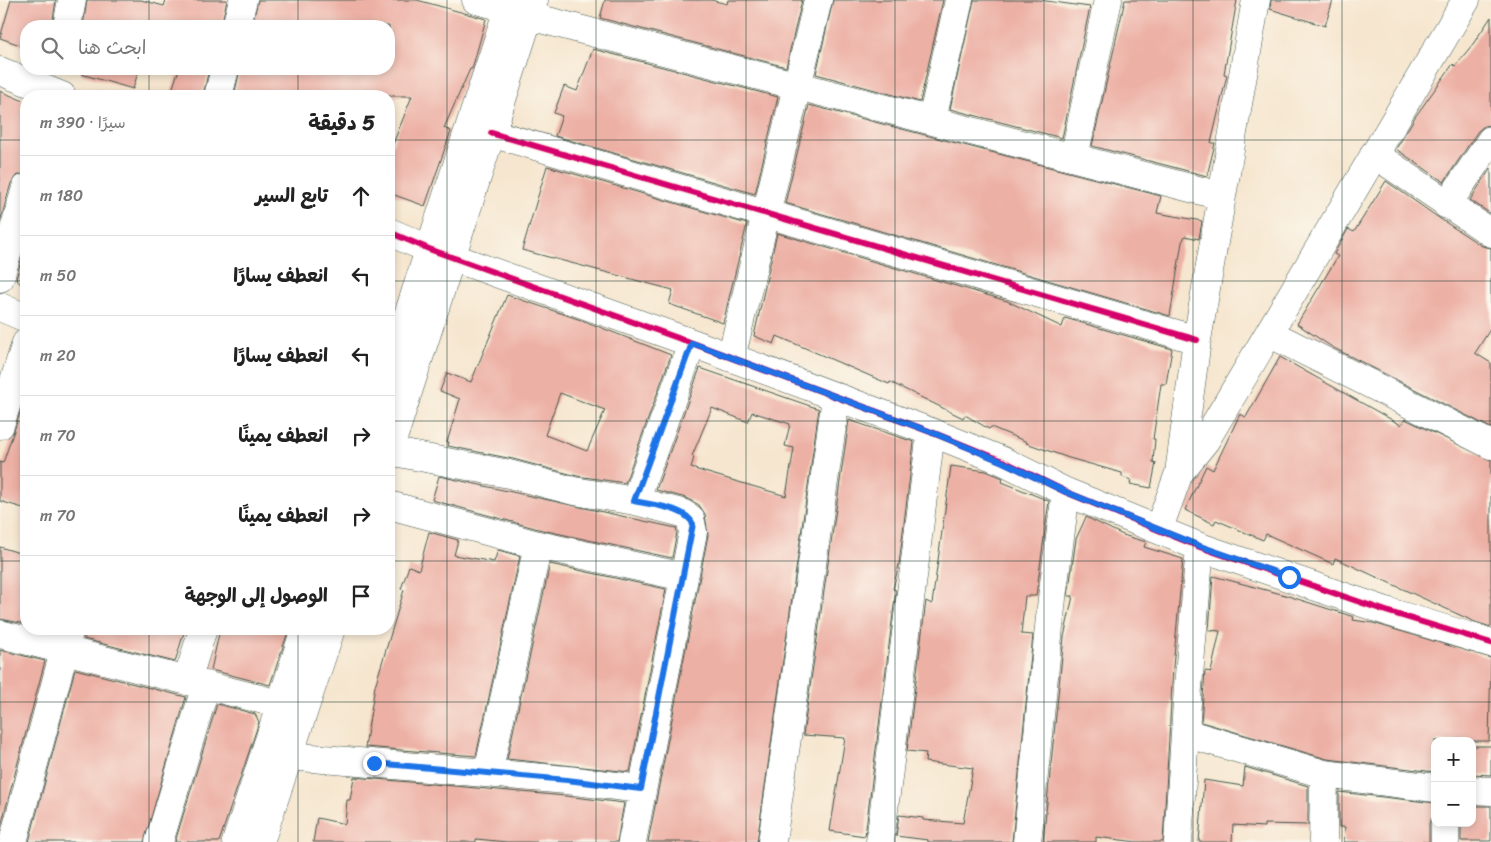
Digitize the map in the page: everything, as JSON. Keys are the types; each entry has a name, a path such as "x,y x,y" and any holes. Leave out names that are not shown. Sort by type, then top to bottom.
{"street":[{"path":"68,20 72,0"},
{"path":"238,20 243,0"},
{"path":"476,0 520,6 798,84 1221,196"},
{"path":"731,358 818,0"},
{"path":"932,120 959,0"},
{"path":"1158,528 1179,473 1197,340 1256,0"},
{"path":"1179,473 1205,442 1466,0"},
{"path":"1074,158 1104,1"},
{"path":"395,359 491,133 520,6"},
{"path":"395,428 440,252 520,6"},
{"path":"0,71 57,89"},
{"path":"220,90 223,75"},
{"path":"491,133 1197,340"},
{"path":"1447,205 1491,140"},
{"path":"1374,154 1491,233"},
{"path":"0,278 20,209"},
{"path":"395,234 931,432 1003,462 1066,492 1200,546 1389,612 1491,642"},
{"path":"0,307 20,315"},
{"path":"1270,333 1491,445"},
{"path":"634,501 692,343"},
{"path":"0,425 20,362"},
{"path":"772,842 836,398"},
{"path":"880,842 931,432"},
{"path":"395,453 508,474 574,491 634,501 682,513 690,518 693,532 632,842"},
{"path":"1027,842 1052,598 1066,492"},
{"path":"395,507 538,544 684,577"},
{"path":"488,773 538,544"},
{"path":"1178,842 1200,546"},
{"path":"0,634 67,640 196,683 280,704"},
{"path":"159,842 196,683 202,635"},
{"path":"236,842 303,635"},
{"path":"260,842 329,635"},
{"path":"13,842 67,640"},
{"path":"1185,733 1324,774 1431,787"},
{"path":"289,756 488,773 641,789"},
{"path":"1323,842 1324,774"},
{"path":"1476,790 1491,791"},
{"path":"1445,827 1445,842"}],"building":[{"path":"11,0 56,0 53,20 20,20 20,45 0,38"},
{"path":"87,0 141,0 164,6 166,0 227,0 222,20 84,20"},
{"path":"258,0 417,0 486,19 472,69 470,69 444,128 451,131 425,206 395,195 395,139 412,96 395,96 395,90 235,90 239,75 395,75 395,20 253,20"},
{"path":"605,0 711,0 727,4 728,0 802,0 786,67 600,18"},
{"path":"833,0 943,0 920,102 816,74"},
{"path":"974,0 1039,0 1090,7 1062,138 950,109"},
{"path":"1125,0 1237,0 1224,74 1227,75 1211,143 1215,143 1207,176 1092,146"},
{"path":"1271,0 1333,0 1325,26 1270,9"},
{"path":"1491,17 1491,125 1484,126 1478,131 1444,182 1396,149 1415,117 1453,64 1455,66 1473,44"},
{"path":"593,49 778,97 755,194 555,136 562,116 554,113 564,86 577,91"},
{"path":"84,75 137,75 133,89"},
{"path":"177,75 208,75 204,90 172,90"},
{"path":"0,91 20,99 20,175 16,176 11,183 0,222"},
{"path":"809,105 1161,196 1157,213 1202,221 1199,239 1185,236 1182,242 1170,316 785,203"},
{"path":"547,166 747,224 723,323 669,304 673,290 522,250"},
{"path":"1491,168 1491,214 1470,200"},
{"path":"1386,181 1482,246 1491,248 1491,328 1475,353 1491,363 1491,428 1332,347 1297,324 1338,256 1334,254 1348,229 1354,232"},
{"path":"777,233 1007,301 1062,327 1065,318 1172,349 1166,384 1161,384 1153,439 1155,439 1153,462 1156,463 1151,488 1130,484 1131,480 1122,477 1122,473 1026,443 991,427 989,429 965,415 963,418 890,382 889,384 777,336 774,344 754,336"},
{"path":"20,265 20,283 16,279"},
{"path":"507,295 584,321 671,355 625,483 577,476 513,459 448,446 449,442 447,442 460,399 440,391 447,373 471,382","holes":["560,393 605,410 587,451 545,435"]},
{"path":"1280,357 1401,425 1405,419 1491,460 1491,627 1475,622 1335,558 1333,564 1266,534 1263,540 1216,520 1214,524 1185,510 1206,466 1213,470 1240,414 1246,417"},
{"path":"700,368 819,409 757,842 648,842 708,535 705,514 699,505 686,498 656,490","holes":["712,408 748,422 752,412 790,424 785,446 794,448 786,496 691,468 694,457 692,456"]},
{"path":"20,413 20,507 0,501 0,462 3,463"},
{"path":"849,420 914,442 899,564 893,589 896,590 865,836 830,831 845,738 803,735"},
{"path":"951,466 986,471 1003,478 1002,482 1049,501 1036,596 1025,596 1021,634 1033,635 1012,842 928,842 928,840 896,836 899,815 923,818 923,820 963,823 973,768 925,762 926,753 907,751 926,601 932,604"},
{"path":"439,476 676,528 677,532 672,558 542,530 432,500"},
{"path":"1086,517 1123,535 1146,542 1144,547 1183,559 1173,667 1163,842 1137,842 1096,837 1096,842 1043,842 1064,637 1073,596 1068,596 1076,539"},
{"path":"429,532 458,540 454,555 494,562 498,550 520,556 476,756 365,747 375,686 390,635 395,635 395,620 404,590 401,589 409,566 419,570"},
{"path":"0,547 20,553 20,623 0,619"},
{"path":"550,564 666,589 630,772 507,759"},
{"path":"1213,576 1285,595 1354,617 1353,620 1373,623 1491,658 1489,741 1476,741 1476,737 1431,737 1431,772 1327,759 1201,722 1205,671 1211,672 1220,631 1209,630"},
{"path":"84,635 183,635 175,662 84,639"},
{"path":"219,635 287,635 270,685 211,670"},
{"path":"0,650 45,661 0,830"},
{"path":"75,669 186,697 144,842 29,842"},
{"path":"217,704 255,714 259,722 219,842 175,842"},
{"path":"1476,746 1491,746 1491,775 1476,774"},
{"path":"1245,767 1308,786 1308,825 1264,824 1264,827 1233,825 1232,842 1199,842 1204,780 1243,786"},
{"path":"354,777 624,803 617,842 507,842 476,839 476,842 313,842 317,818 345,824 347,800 350,800"},
{"path":"1339,792 1431,803 1429,842 1344,842 1345,827 1339,827"},
{"path":"1476,806 1491,806 1491,841 1461,841 1461,827 1476,827"}],"cycle path":[{"path":"491,133 1197,340"},
{"path":"395,235 429,249 692,343 931,432 1003,461 1066,492 1200,547 1389,612 1491,643"}],"route":[{"path":"374,763 567,780 641,789 693,532 693,524 690,518 682,513 634,501 692,343 931,432 1003,462 1066,492 1200,546 1289,577"}]}
